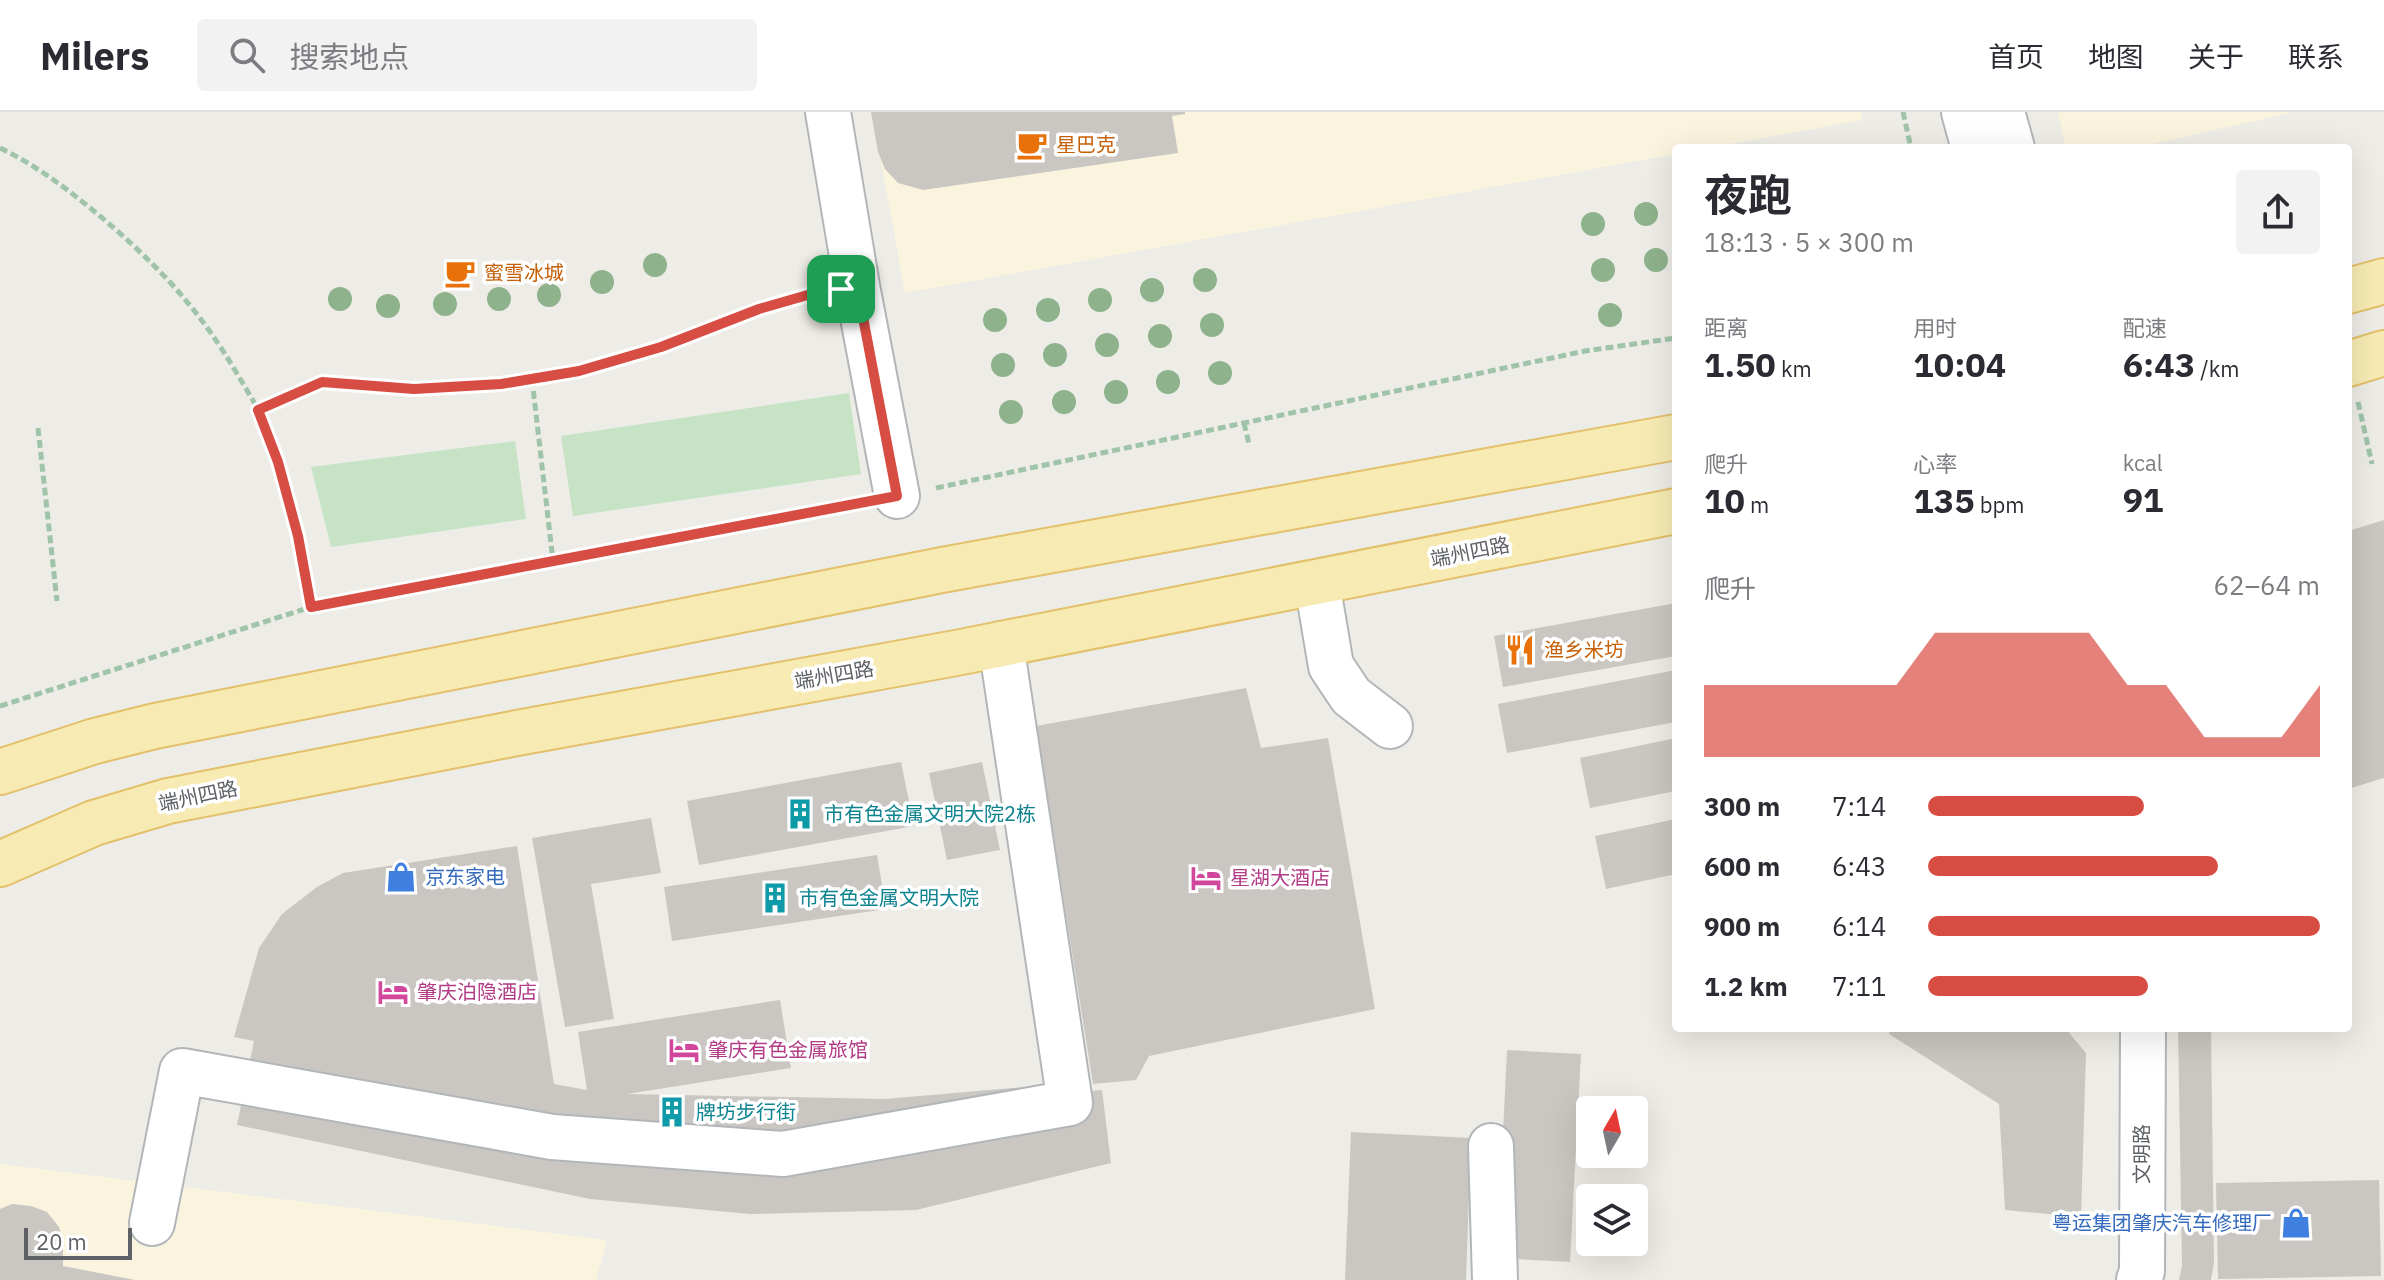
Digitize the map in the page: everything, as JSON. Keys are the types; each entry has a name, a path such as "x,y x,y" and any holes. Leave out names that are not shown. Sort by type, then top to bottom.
{"main road":[{"path":"2352,290 2384,281"},
{"path":"0,772 95,741 155,726 942,570 1672,438"},
{"name":"端州四路","path":"0,864 94,823 168,801 1001,644 1672,512"}],"street":[{"path":"828,112 897,496"},
{"path":"1964,112 1973,144"},
{"path":"2002,112 2011,144"},
{"path":"1317,583 1331,666"},
{"path":"152,1223 182,1071 552,1137 783,1154 1070,1103 1001,644"},
{"name":"文明路","path":"2139,1280 2142,1271 2143,1032"},
{"path":"1491,1146 1495,1280"}],"path":[{"path":"1903,112 1910,144"},
{"path":"0,148 53,179 155,264 194,308 225,352 258,410 278,462 298,536 311,607"},
{"path":"258,410 322,382 414,389 501,384 579,371 661,347 759,309 818,292 857,286"},
{"path":"0,706 311,607 897,496 1585,351 1672,339"},
{"path":"2361,360 2372,464"},
{"path":"532,379 554,562"},
{"path":"1244,423 1249,444"},
{"path":"38,428 57,601"}],"shaded area":[{"path":"872,112 1861,112 1862,120 1730,144 1672,144 1672,155 905,293"},
{"path":"2058,112 2293,112 2153,144 2065,144"},
{"path":"0,1164 607,1240 596,1280 0,1280"}],"green space":[{"path":"849,393 861,474 573,516 561,436"},
{"path":"515,441 526,519 331,547 311,467"}],"building":[{"path":"871,112 1185,114 1172,116 1178,153 923,190 898,183 885,169 878,152"},
{"path":"2384,520 2384,778 2352,788 2352,530"},
{"path":"1672,604 1672,657 1503,687 1494,636"},
{"path":"1672,671 1672,723 1507,753 1498,704"},
{"name":"星湖大酒店","path":"1246,688 1261,748 1328,738 1375,1009 1149,1056 1136,1080 1093,1084 1036,726"},
{"path":"1672,739 1672,792 1590,808 1580,758"},
{"name":"市有色金属文明大院2栋","path":"901,762 914,826 699,865 687,801"},
{"path":"982,762 1000,850 947,860 929,773"},
{"path":"651,818 661,873 591,884 614,1019 565,1027 532,838"},
{"path":"1672,820 1672,875 1606,889 1595,836"},
{"path":"517,846 554,1084 587,1090 578,1032 780,1000 791,1068 627,1094 885,1099 1083,1082 1087,1091 1102,1090 1111,1163 916,1210 750,1214 590,1199 237,1125 254,1041 234,1037 259,948 282,914 317,887 343,873"},
{"name":"市有色金属文明大院","path":"877,855 886,909 672,941 664,887"},
{"path":"2068,1032 2086,1053 2081,1217 2005,1210 1999,1104 1889,1034"},
{"path":"2178,1032 2211,1032 2214,1263 2211,1280 2179,1280 2182,1266"},
{"path":"1507,1050 1581,1054 1579,1096 1576,1096 1570,1262 1497,1258"},
{"path":"1351,1132 1471,1138 1466,1280 1345,1280"},
{"path":"2379,1180 2381,1276 2218,1279 2216,1183"},
{"path":"12,1204 47,1212 59,1227 63,1266 135,1280 0,1280 0,1209"}],"place":[{"name":"星巴克","path":"1032,145"},
{"name":"蜜雪冰城","path":"460,273"},
{"name":"渔乡米坊","path":"1520,650"},
{"name":"市有色金属文明大院2栋","path":"800,814"},
{"name":"京东家电","path":"401,877"},
{"name":"星湖大酒店","path":"1206,878"},
{"name":"市有色金属文明大院","path":"775,898"},
{"name":"肇庆泊隐酒店","path":"393,992"},
{"name":"肇庆有色金属旅馆","path":"684,1050"},
{"name":"牌坊步行街","path":"672,1112"},
{"name":"粤运集团肇庆汽车修理厂","path":"2296,1223"}],"route":[{"path":"857,286 897,496 311,607 298,536 278,462 258,410 322,382 414,389 501,384 579,371 661,347 759,309 818,292 841,289 857,286"}]}
